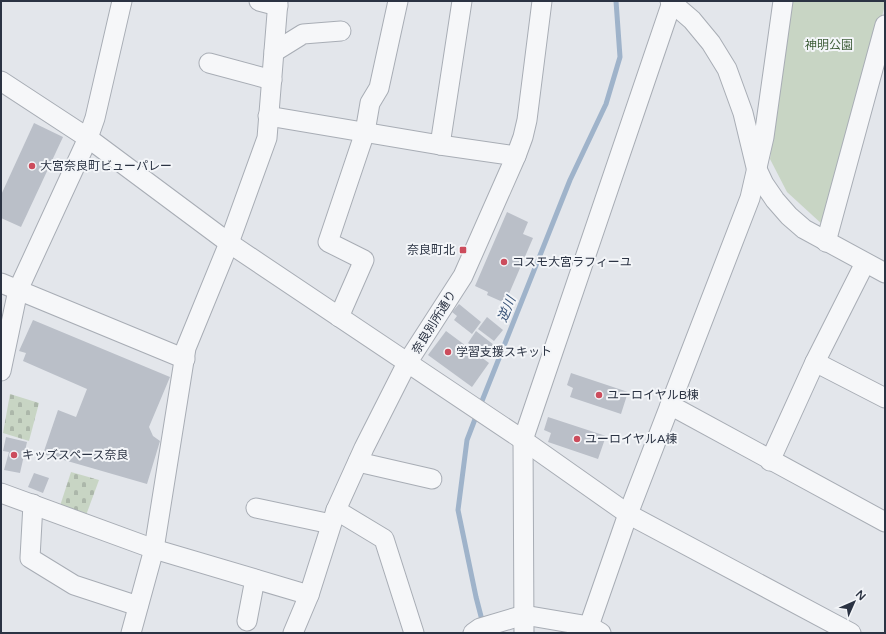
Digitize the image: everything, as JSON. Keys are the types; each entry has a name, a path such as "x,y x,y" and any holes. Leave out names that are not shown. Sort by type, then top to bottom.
{"street":[{"path":"1,371 9,286 88,138 95,118 122,1"},
{"path":"131,633 154,549 186,348 229,243 267,138 278,3 260,1"},
{"path":"339,317 364,260 328,242 365,132 370,104 379,88 398,1"},
{"path":"440,145 462,1"},
{"name":"奈良別所通り","path":"294,633 309,595 334,517 358,462 408,363 463,276 516,156 527,120 542,1"},
{"path":"483,628 524,624 593,631 628,514 750,198 764,137 783,1"},
{"path":"524,624 524,440 671,2 692,20 711,43 727,69 743,113 756,167 764,184 789,216 804,229 885,273"},
{"path":"826,242 885,25"},
{"path":"274,52 303,34 341,31"},
{"path":"209,63 272,80"},
{"path":"1,81 88,138 229,243 524,440 628,514 851,633"},
{"path":"268,116 440,145 516,156"},
{"path":"770,461 815,362 865,263"},
{"path":"9,286 185,359"},
{"path":"815,362 885,398"},
{"path":"670,406 885,522"},
{"path":"358,462 432,479"},
{"path":"1,493 154,549 309,595"},
{"path":"33,504 30,558 74,584 138,606"},
{"path":"256,508 334,517 384,539 414,633"},
{"path":"247,621 255,579"}],"green space":[{"name":"神明公園","path":"792,1 885,1 827,221 823,225 787,192 770,159"},
{"path":"10,394 39,403 29,441 3,433"},
{"path":"71,472 99,480 85,518 59,509"}],"building":[{"name":"大宮奈良町ビューパレー","path":"34,123 63,137 21,227 1,218 1,195"},
{"name":"コスモ大宮ラフィーユ","path":"507,212 528,222 523,234 533,238 505,303 487,295 488,292 475,286"},
{"path":"459,304 481,322 472,334 454,320 457,316 452,312"},
{"path":"487,317 503,330 494,341 478,329"},
{"path":"33,320 170,377 149,427 153,436 160,441 147,484 43,454 58,410 76,417 87,389 23,361 26,353 19,351"},
{"path":"446,331 489,363 472,387 428,355"},
{"path":"476,331 494,345 486,356 468,343"},
{"name":"ユーロイヤルB棟","path":"571,373 628,392 621,414 570,397 573,388 567,385"},
{"name":"ユーロイヤルA棟","path":"548,417 606,436 598,459 548,442 551,433 544,430"},
{"path":"6,437 27,442 20,473 4,470 9,452 3,451"},
{"path":"34,473 49,478 43,493 28,487"}],"waterway":[{"name":"逆川","path":"480,406 570,180 606,104 620,57 616,1"},
{"name":"逆川","path":"477,414 467,440 458,510 483,624"}],"place":[{"name":"大宮奈良町ビューパレー","path":"32,166"},
{"name":"奈良町北","path":"463,250"},
{"name":"コスモ大宮ラフィーユ","path":"504,262"},
{"name":"学習支援スキット","path":"448,352"},
{"name":"ユーロイヤルB棟","path":"599,395"},
{"name":"ユーロイヤルA棟","path":"577,439"},
{"name":"キッズスペース奈良","path":"14,455"}]}
